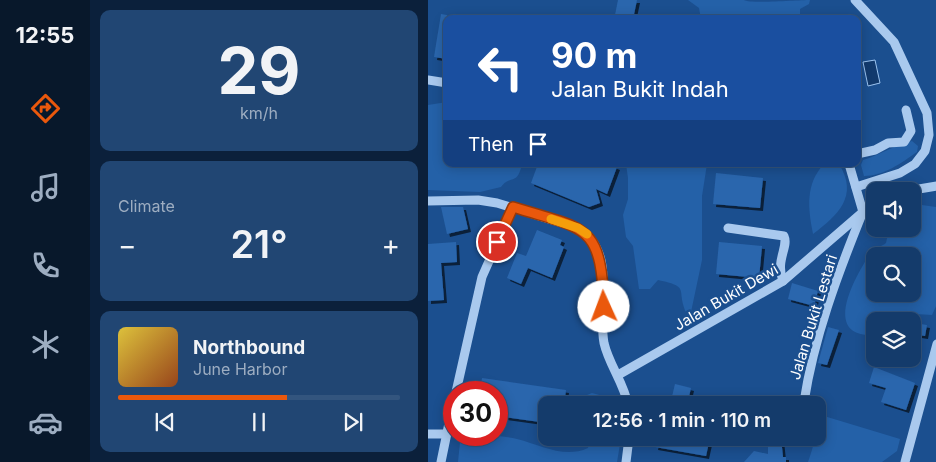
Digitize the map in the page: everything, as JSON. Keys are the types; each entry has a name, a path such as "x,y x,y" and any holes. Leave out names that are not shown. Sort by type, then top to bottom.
{"street":[{"path":"855,0 894,42 927,113 929,135 925,151 915,164 900,173 856,187"},
{"path":"428,80 443,82"},
{"path":"861,153 875,150 888,143 904,142 911,130 906,110"},
{"path":"849,167 863,212"},
{"path":"921,189 936,186"},
{"path":"428,201 478,200 513,207 578,228 588,234 602,265 603,334 608,354 625,396"},
{"path":"459,381 482,278 513,207"},
{"name":"Jalan Bukit Dewi","path":"618,375 784,282 866,210"},
{"name":"Jalan Bukit Lestari","path":"805,396 810,364 834,282 863,212"},
{"path":"728,228 784,236 786,240 779,266 784,282"},
{"path":"905,462 936,344"},
{"path":"428,434 443,434"},
{"path":"441,462 444,446"},
{"path":"626,462 628,446"}],"shaded area":[{"path":"688,0 764,2 810,0 809,4 800,9 800,15 700,15 699,8"},
{"path":"875,60 880,83 868,86 863,62"},
{"path":"443,103 443,167 521,167 516,178 507,181 501,187 480,192 428,190 428,105"},
{"path":"912,141 918,146 917,152 885,171 864,176 861,165 863,160"},
{"path":"626,167 707,167 702,196 702,260 691,312 686,312 681,290 675,285 658,280 650,289 639,289 633,246 626,237 623,215 628,199"},
{"path":"822,167 841,167 845,175 847,186 843,204 830,220 813,234 809,206 811,188"},
{"path":"921,206 936,207 937,304 932,315 921,314 921,312 866,312 866,335 853,331 847,323 845,312 852,286 866,261 866,302 921,302 921,247 879,247 886,243 887,237 921,237"},
{"path":"592,393 603,396 587,396"},
{"path":"826,417 900,439 897,451 882,462 808,462 813,446 826,446"},
{"path":"508,438 561,452 579,451 588,448 588,446 620,446 617,462 458,462 460,446 508,446"}],"building":[{"path":"618,0 637,0 634,15 615,15"},
{"path":"441,14 447,15 443,15 443,58 434,57"},
{"path":"537,167 617,167 607,194 596,189 600,203 589,207 531,183"},
{"path":"716,173 763,178 760,208 713,204"},
{"path":"441,207 463,207 468,229 447,234"},
{"path":"537,230 562,240 560,245 564,247 552,278 528,268 521,284 507,278 517,253 526,256"},
{"path":"456,242 457,262 441,263 444,300 428,301 428,244"},
{"path":"719,242 762,246 759,278 716,274"},
{"path":"792,283 818,291 814,306 788,299"},
{"path":"921,324 927,325 925,336 921,335"},
{"path":"828,327 839,330 827,365 818,363"},
{"path":"874,367 915,383 906,410 881,402 886,388 869,383"},
{"path":"482,378 503,381 482,381"},
{"path":"508,382 566,390 565,396 538,396 538,422 508,418"},
{"path":"675,384 691,388 689,396 672,396"},
{"path":"655,446 708,446 706,456"},
{"path":"768,446 782,446 783,457 786,457 786,462 744,462 754,451 768,454"}],"slow traffic":[{"path":"551,219 578,228 587,234"}],"route":[{"path":"497,242 513,207 578,228 588,234 600,256 602,265 604,307"}]}
